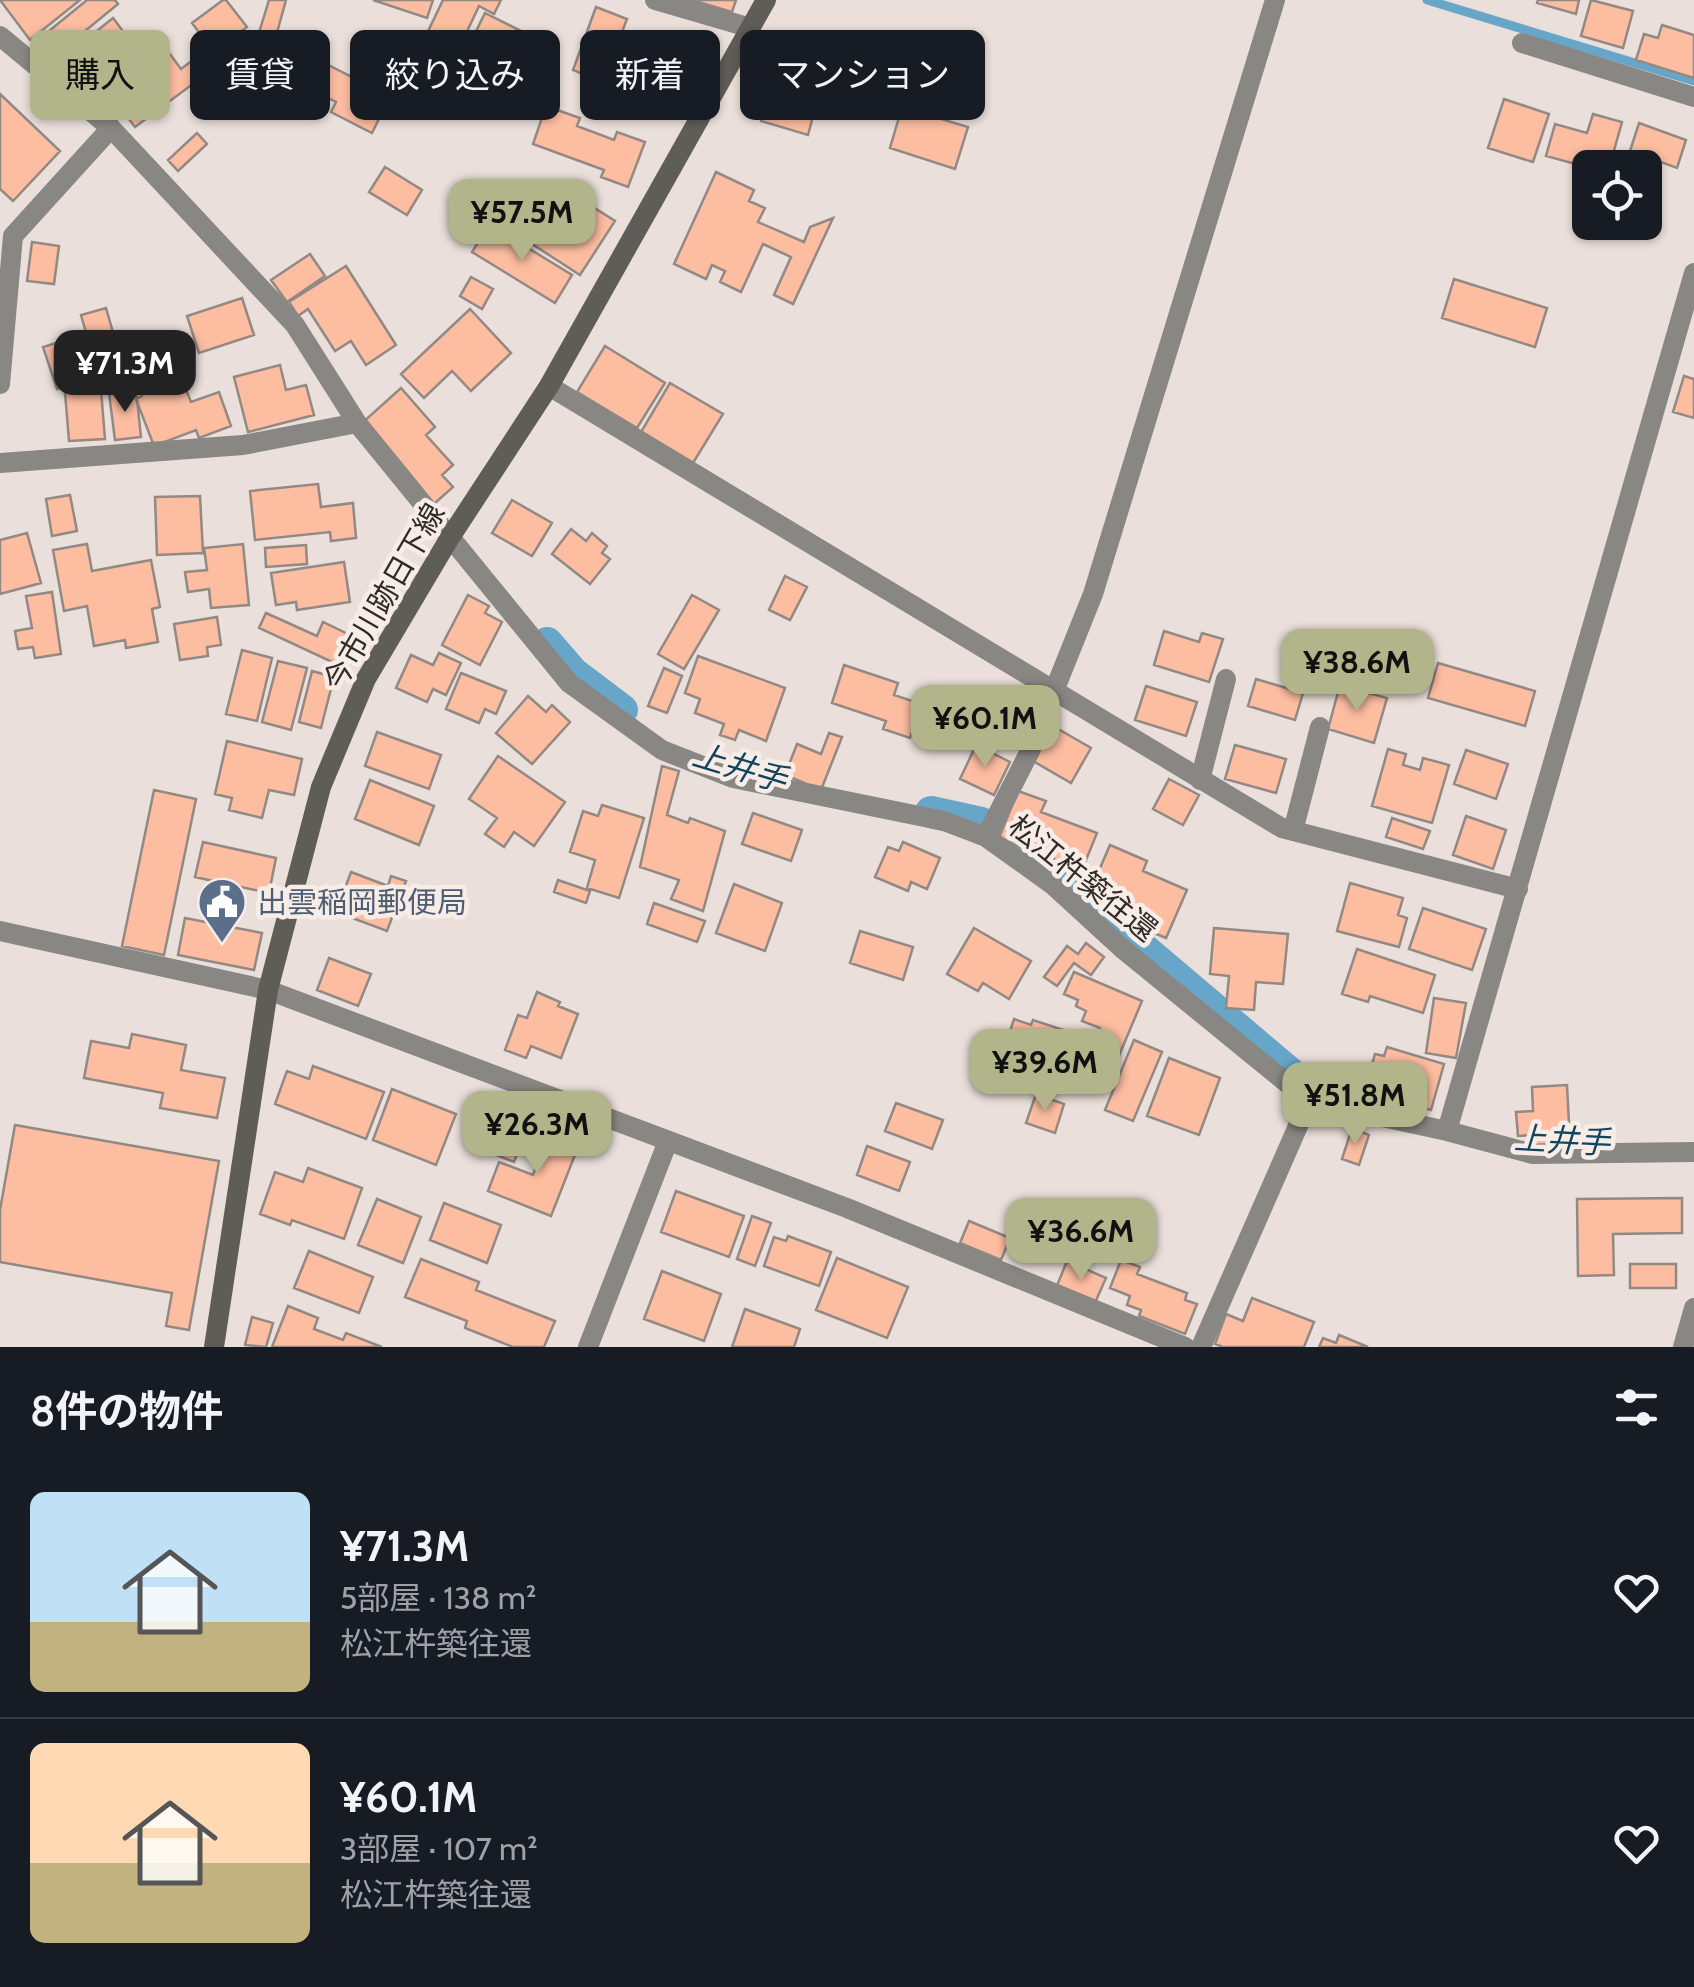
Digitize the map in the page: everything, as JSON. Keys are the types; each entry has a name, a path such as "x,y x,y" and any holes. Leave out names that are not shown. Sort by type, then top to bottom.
{"street":[{"path":"655,0 751,28"},
{"name":"今市川跡日下線","path":"214,1347 268,990 322,787 366,680 449,539 548,386 766,0"},
{"path":"986,837 1030,751 1093,594 1275,0"},
{"name":"松江杵築往還","path":"0,36 112,128 295,325 356,424 569,683 662,750 733,778 944,821 986,837 1053,885 1124,950 1309,1101 1533,1154 1694,1152"},
{"path":"1522,43 1694,97"},
{"path":"0,384 14,236 112,128"},
{"path":"1447,1131 1694,272"},
{"path":"548,386 1282,828 1518,889"},
{"path":"0,463 243,445 356,424"},
{"path":"1200,780 1226,679"},
{"path":"1294,831 1320,727"},
{"path":"0,931 268,990 847,1208 1185,1347"},
{"path":"1200,1347 1309,1101"},
{"path":"588,1347 668,1141"},
{"path":"1683,1347 1694,1308"}],"building":[{"path":"0,0 80,0 42,30 30,30 30,40"},
{"path":"87,0 115,0 118,4 86,30 50,30"},
{"path":"226,0 247,27 197,30 192,23"},
{"path":"269,0 286,0 278,30 260,30"},
{"path":"373,0 433,0 427,18"},
{"path":"443,0 501,0 494,14 479,6 468,30 429,30"},
{"path":"692,0 736,0 732,12"},
{"path":"1579,0 1576,14 1537,3"},
{"path":"1591,0 1633,11 1623,48 1581,36"},
{"path":"596,7 627,19 623,30 588,30"},
{"path":"485,13 519,30 477,30"},
{"path":"113,18 122,30 98,30"},
{"path":"1662,25 1694,35 1694,78 1636,60 1644,34 1658,38"},
{"path":"580,51 580,73 573,70"},
{"path":"170,54 181,69 190,62 190,86 170,101"},
{"path":"330,66 350,76 350,120 378,120 372,133 331,112 336,102 330,99"},
{"path":"0,94 60,151 13,201 0,189"},
{"path":"1504,99 1549,114 1533,162 1488,148"},
{"path":"560,111 580,118 577,126 614,140 617,132 645,142 628,187 601,177 604,170 533,144 541,120 560,120"},
{"path":"1593,114 1622,122 1614,150 1572,150 1572,163 1546,156 1555,124 1587,133"},
{"path":"761,120 812,120 808,135"},
{"path":"898,120 945,120 968,127 955,169 890,148"},
{"path":"1639,123 1686,140 1677,168 1662,163 1662,150 1630,150"},
{"path":"197,133 207,144 178,171 168,160"},
{"path":"385,167 422,190 407,215 369,192"},
{"path":"716,172 754,190 749,201 765,208 758,222 804,242 810,227 833,218 793,304 774,295 791,257 763,244 741,292 720,282 725,271 712,265 706,279 674,264"},
{"path":"563,188 615,221 580,275 529,242"},
{"path":"489,224 572,275 555,303 472,252"},
{"path":"32,242 59,246 54,284 27,281"},
{"path":"310,254 325,276 287,302 271,280"},
{"path":"346,266 396,345 366,365 351,341 335,351 308,309 298,316 289,302"},
{"path":"471,277 493,289 482,309 460,296"},
{"path":"1454,279 1547,308 1535,347 1442,318"},
{"path":"242,298 254,335 199,353 187,316"},
{"path":"106,308 116,343 91,350 81,315"},
{"path":"470,309 511,353 471,391 452,371 424,398 401,374"},
{"path":"75,337 89,379 57,389 43,347"},
{"path":"605,346 665,383 637,428 577,392"},
{"path":"125,350 134,374 98,388 88,364"},
{"path":"280,365 286,390 306,385 314,415 248,432 234,377"},
{"path":"157,366 160,373 177,367 191,402 219,392 231,426 199,438 196,430 154,446 136,399 142,396 134,374"},
{"path":"1684,376 1694,379 1694,418 1673,412"},
{"path":"670,383 723,414 693,463 641,432"},
{"path":"401,388 435,427 426,435 453,465 442,475 453,487 434,504 362,423"},
{"path":"101,390 105,439 69,441 65,393"},
{"path":"136,390 141,437 115,440 109,393"},
{"path":"318,484 321,507 353,503 356,538 331,541 330,532 255,540 250,491"},
{"path":"70,495 77,531 52,536 46,499"},
{"path":"200,496 203,553 157,555 155,497"},
{"path":"512,500 552,523 532,556 492,533"},
{"path":"571,529 586,541 592,533 607,546 602,553 610,559 590,584 552,554"},
{"path":"27,533 41,583 0,594 0,540"},
{"path":"87,544 92,571 151,560 160,607 152,609 158,642 126,648 125,640 94,646 87,606 64,611 53,550"},
{"path":"243,544 249,605 211,608 209,589 188,592 185,572 207,570 204,548"},
{"path":"306,545 307,564 266,567 265,548"},
{"path":"344,562 350,602 297,610 296,602 276,605 271,573"},
{"path":"785,576 807,587 790,620 769,610"},
{"path":"52,592 61,654 35,658 33,647 18,649 15,631 32,628 26,596"},
{"path":"468,595 489,606 485,613 502,622 480,665 442,645"},
{"path":"692,595 719,610 684,669 658,654"},
{"path":"266,613 317,636 323,622 356,638 343,667 259,628"},
{"path":"217,617 221,645 207,647 208,656 180,660 174,624"},
{"path":"1164,631 1199,642 1202,633 1223,639 1209,682 1154,665"},
{"path":"1344,637 1421,659 1412,691 1335,669"},
{"path":"242,650 272,658 257,721 226,714"},
{"path":"439,653 461,663 446,695 433,689 427,702 396,688 411,655 433,665"},
{"path":"698,656 785,688 766,741 739,730 735,740 720,735 724,724 695,713 700,699 685,693"},
{"path":"278,661 307,668 291,730 262,722"},
{"path":"1438,663 1535,691 1525,726 1428,698"},
{"path":"844,665 898,683 894,695 921,704 910,738 883,729 886,721 832,703"},
{"path":"664,668 682,676 667,713 648,706"},
{"path":"312,671 334,677 321,728 299,722"},
{"path":"461,673 506,691 496,714 485,709 479,723 446,709"},
{"path":"1256,679 1303,693 1295,720 1248,706"},
{"path":"1340,685 1387,698 1374,743 1328,729"},
{"path":"1146,686 1197,702 1186,736 1135,720"},
{"path":"528,696 546,712 552,705 570,722 532,764 496,733"},
{"path":"1053,726 1091,748 1071,783 1033,761"},
{"path":"377,732 441,755 429,789 365,766"},
{"path":"829,733 842,737 821,790 785,775 797,744 821,754"},
{"path":"227,741 302,759 294,795 269,790 262,818 229,810 232,798 215,794"},
{"path":"976,745 1010,762 994,795 960,779"},
{"path":"1235,745 1286,759 1276,793 1225,779"},
{"path":"1388,749 1406,754 1403,765 1420,770 1423,758 1449,765 1432,823 1372,806"},
{"path":"1466,750 1508,764 1496,799 1454,784"},
{"path":"498,756 565,802 534,846 514,832 504,847 485,834 497,818 469,799"},
{"path":"662,766 679,771 667,815 688,823 690,818 725,831 703,911 671,899 679,880 640,867"},
{"path":"1169,779 1199,795 1183,825 1153,809"},
{"path":"370,780 434,806 419,845 355,819"},
{"path":"154,790 196,799 164,955 122,946"},
{"path":"1018,791 1046,801 1041,812 1097,833 1082,870 999,838"},
{"path":"602,805 644,818 619,898 587,888 595,860 570,852 583,811 598,816"},
{"path":"753,813 802,830 791,861 742,844"},
{"path":"1466,816 1506,830 1493,869 1453,855"},
{"path":"1392,818 1430,831 1423,849 1386,837"},
{"path":"203,842 276,858 269,893 195,877"},
{"path":"903,842 940,858 927,889 911,882 908,891 875,877 888,847 899,851"},
{"path":"1110,845 1147,861 1143,871 1187,890 1166,938 1126,921 1132,908 1091,889"},
{"path":"351,872 388,886 391,876 406,881 387,931 336,912"},
{"path":"558,880 590,891 586,903 554,892"},
{"path":"1350,883 1403,898 1398,915 1407,918 1399,947 1337,931"},
{"path":"734,884 782,903 765,951 716,933"},
{"path":"654,903 705,921 697,942 647,924"},
{"path":"1423,908 1486,929 1472,970 1409,949"},
{"path":"185,918 262,933 254,970 178,955"},
{"path":"974,928 1031,961 1009,999 983,983 978,991 947,974"},
{"path":"1214,928 1288,934 1283,984 1256,982 1254,1010 1226,1008 1229,976 1210,974"},
{"path":"860,931 913,947 903,980 850,963"},
{"path":"1086,943 1104,957 1091,975 1074,963 1057,986 1044,977 1067,946 1078,954"},
{"path":"1357,949 1435,975 1423,1013 1370,996 1368,1002 1342,994"},
{"path":"329,958 371,974 358,1006 317,990"},
{"path":"1074,972 1142,1001 1107,1084 1081,1073 1100,1028 1082,1021 1086,1011 1076,1006 1078,1000 1064,994"},
{"path":"537,992 578,1014 561,1058 531,1046 526,1058 505,1050 518,1015 527,1018"},
{"path":"1434,998 1466,1003 1456,1058 1426,1053"},
{"path":"1014,1019 1031,1025 1033,1020 1082,1036 1068,1078 1022,1063 1018,1077 997,1070"},
{"path":"132,1034 186,1045 181,1070 225,1078 217,1118 160,1108 163,1093 84,1078 91,1041 129,1048"},
{"path":"1134,1040 1162,1052 1133,1121 1105,1110"},
{"path":"1387,1047 1444,1064 1431,1110 1364,1091 1375,1054 1384,1056"},
{"path":"1169,1058 1220,1078 1199,1135 1147,1116"},
{"path":"313,1066 384,1092 366,1139 275,1104 287,1071 309,1079"},
{"path":"1567,1085 1570,1143 1533,1145 1533,1135 1518,1136 1516,1112 1533,1111 1532,1087"},
{"path":"392,1089 456,1114 436,1165 373,1140"},
{"path":"1036,1094 1064,1104 1055,1133 1026,1123"},
{"path":"896,1103 943,1120 932,1149 885,1131"},
{"path":"497,1121 526,1132 514,1162 486,1151"},
{"path":"15,1125 219,1161 189,1330 166,1326 172,1293 0,1262 0,1210"},
{"path":"1352,1128 1369,1135 1359,1165 1342,1159"},
{"path":"540,1131 578,1147 551,1216 488,1191 499,1162 533,1175 538,1161 530,1158"},
{"path":"867,1146 910,1162 899,1191 857,1175"},
{"path":"308,1168 362,1188 344,1239 292,1220 290,1225 260,1214 275,1172 303,1182"},
{"path":"676,1191 744,1216 729,1257 661,1232"},
{"path":"1682,1198 1682,1233 1613,1234 1614,1275 1578,1276 1577,1199"},
{"path":"377,1199 421,1217 403,1263 358,1245"},
{"path":"444,1203 501,1225 487,1263 430,1240"},
{"path":"752,1216 771,1223 755,1266 737,1259"},
{"path":"969,1221 1010,1238 1001,1260 960,1243"},
{"path":"788,1236 831,1252 819,1286 764,1266 774,1237 786,1241"},
{"path":"309,1251 373,1277 359,1313 294,1288"},
{"path":"837,1258 908,1287 887,1338 816,1310"},
{"path":"421,1259 479,1282 476,1290 555,1321 544,1347 513,1347 465,1328 467,1321 405,1297"},
{"path":"1121,1260 1140,1267 1137,1274 1187,1293 1185,1300 1197,1304 1185,1334 1139,1316 1141,1310 1127,1305 1130,1296 1110,1288"},
{"path":"1067,1261 1106,1278 1094,1305 1056,1288"},
{"path":"1630,1264 1676,1264 1676,1288 1630,1288"},
{"path":"662,1271 721,1294 704,1341 644,1319"},
{"path":"1252,1298 1314,1322 1304,1347 1215,1344 1226,1314 1243,1321"},
{"path":"288,1306 318,1318 314,1329 343,1340 346,1333 382,1347 272,1347"},
{"path":"745,1309 800,1329 794,1347 732,1347"},
{"path":"252,1317 273,1323 266,1347 245,1345"},
{"path":"1339,1335 1368,1347 1319,1347 1323,1338 1336,1343"}],"waterway":[{"path":"1427,0 1694,81"},
{"name":"上井手","path":"547,643 573,673 622,710"},
{"name":"上井手","path":"931,812 981,823 1055,874 1311,1091 1403,1112"}],"place":[{"name":"出雲稲岡郵便局","path":"222,944"}]}
